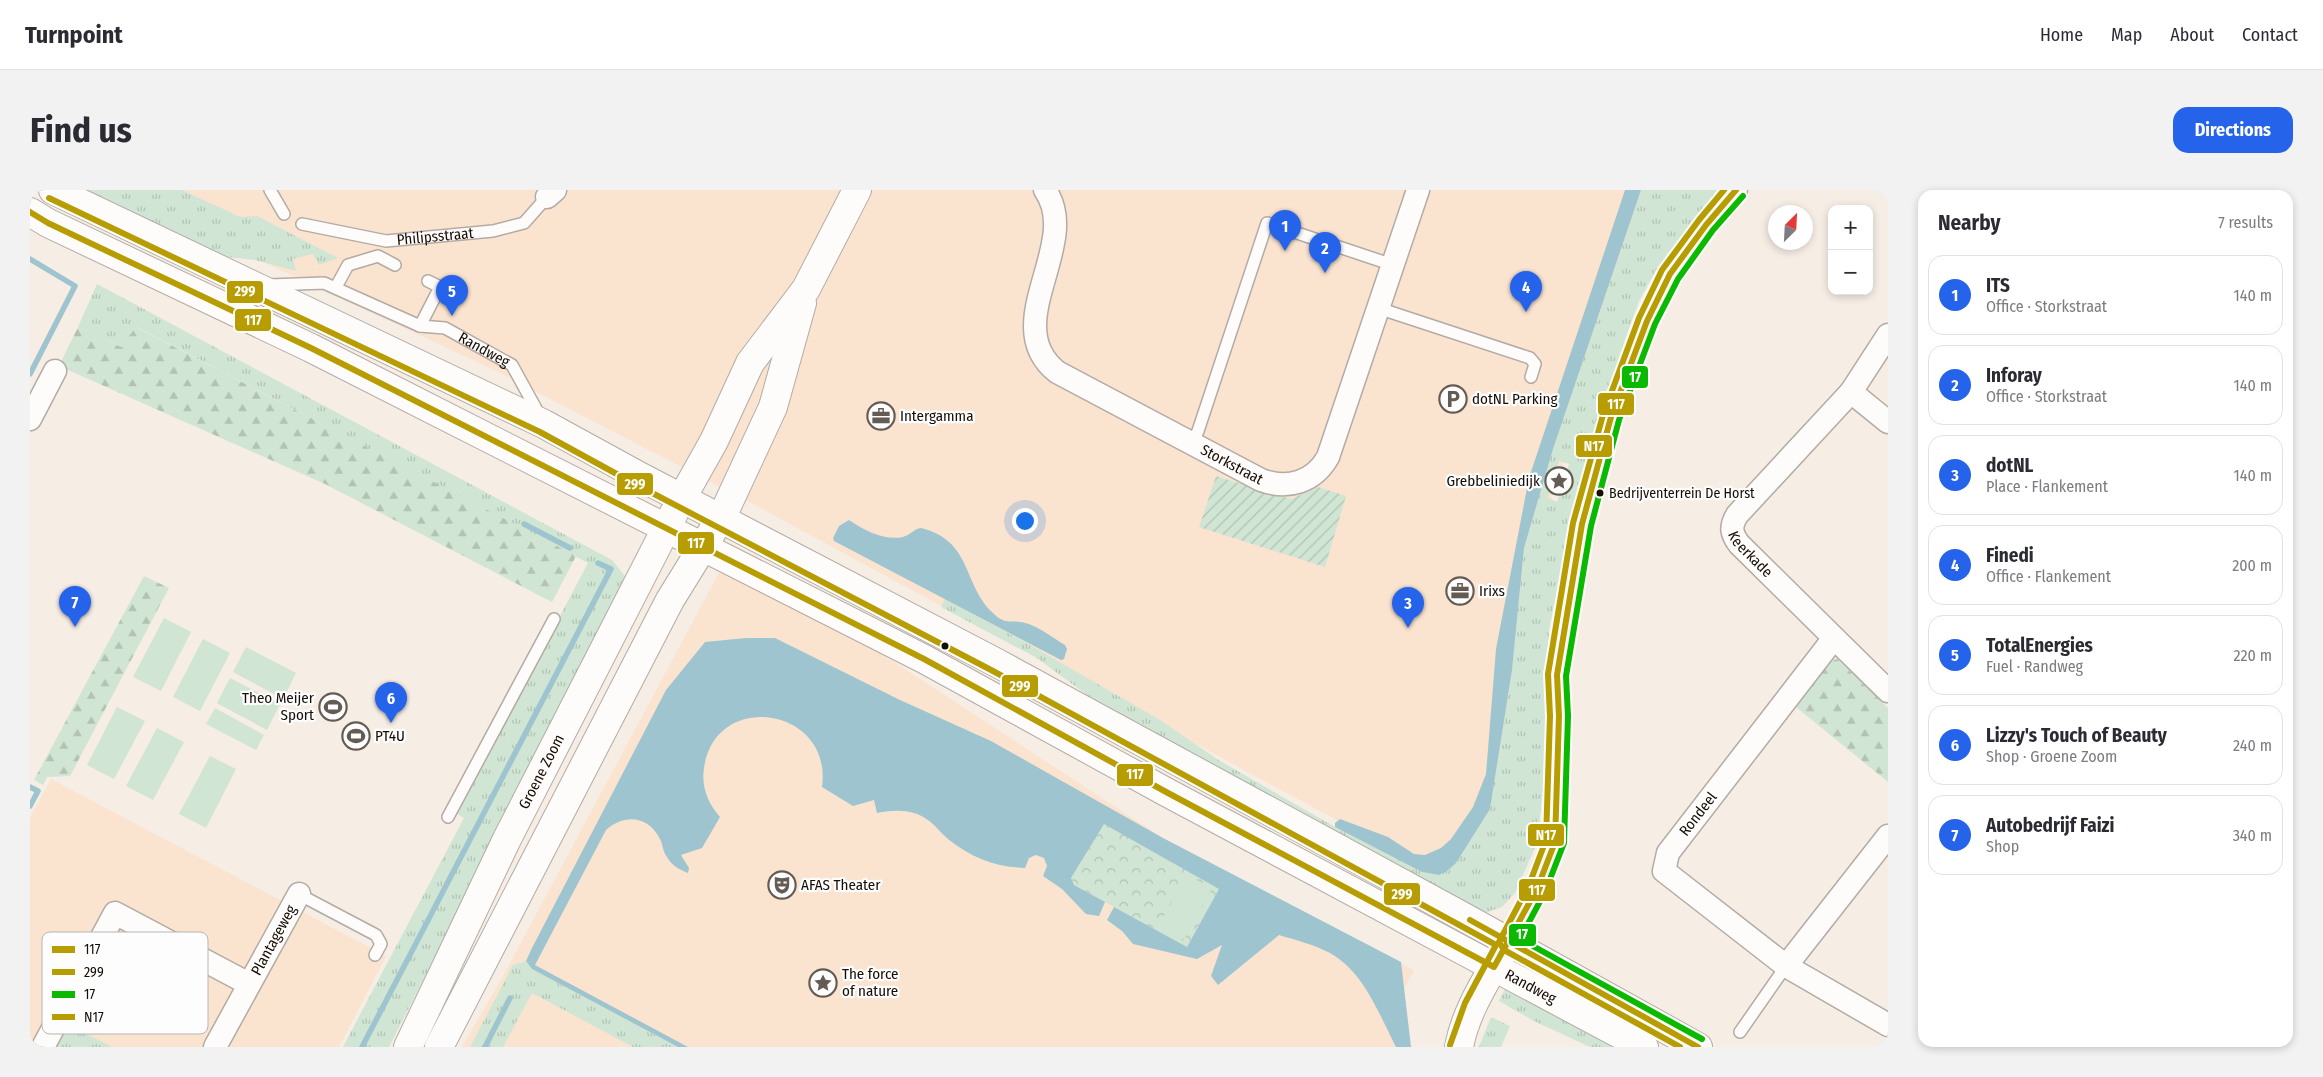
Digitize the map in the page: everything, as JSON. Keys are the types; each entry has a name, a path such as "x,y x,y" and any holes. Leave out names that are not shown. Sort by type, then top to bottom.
{"main road":[{"path":"439,1047 670,600 721,519 773,407 806,289 857,190"},
{"name":"Randweg","path":"58,192 544,424 997,663 1698,1047"},
{"name":"Randweg","path":"30,212 48,223 320,353 924,659 1176,797 1644,1047"},
{"name":"Groene Zoom","path":"408,1047 462,937 506,839 682,498 714,441 750,363 806,289"},
{"path":"1459,1047 1462,1031 1475,1000 1508,942"}],"street":[{"name":"Storkstraat","path":"1045,190 1052,204 1055,222 1034,327 1040,355 1057,372 1271,484 1296,483 1316,474 1328,457 1418,190"},
{"path":"1508,942 1537,889 1555,842 1559,716 1557,675 1582,524 1611,417 1647,321 1670,274 1706,225 1736,190"},
{"name":"Keerkade","path":"1888,335 1851,392 1737,515 1731,529 1732,535 1739,544 1888,690"},
{"path":"30,419 55,371"},
{"path":"1851,392 1888,422"},
{"name":"Rondeel","path":"1834,638 1668,852 1664,871 1786,966 1888,1026"},
{"path":"1786,966 1888,836"},
{"name":"Plantageweg","path":"215,1047 249,984 301,896"},
{"name":"Plantageweg","path":"105,932 115,914 149,932"},
{"name":"Plantageweg","path":"208,963 249,984"},
{"name":"Plantageweg","path":"43,1047 50,1034"}],"lane":[{"path":"270,190 284,214"},
{"name":"Philipsstraat","path":"302,224 386,241 492,231 524,223 551,193"},
{"path":"1192,443 1198,431 1267,223 1393,264"},
{"path":"336,287 348,265 378,256 395,265"},
{"path":"420,326 440,288 428,281"},
{"name":"Randweg","path":"250,285 324,284 336,287 420,326 445,328 512,365 544,424"},
{"path":"1378,308 1530,358 1535,364 1531,377"},
{"path":"448,817 554,619"},
{"path":"301,896 376,935 381,944 376,955"},
{"path":"1740,1032 1786,966"}],"shaded area":[{"path":"110,190 1651,190 1540,536 1505,817 1460,887 753,504 498,372"},
{"path":"729,554 1163,838 1414,970 1404,989 1411,1047 462,1047 502,978"},
{"path":"51,779 386,956 339,1047 30,1047 30,818"}],"green space":[{"path":"85,190 182,190 240,217 257,216 338,258 319,265 313,254 293,259 296,271 255,260 210,255"},
{"path":"1641,190 1717,190 1683,239 1655,272 1639,301 1623,345 1578,486 1549,630 1543,790 1537,843 1515,893 1502,907 1484,913 1110,712 1037,658 941,607 945,599 1023,641 1160,720 1220,761 1335,827 1422,872 1439,875 1456,863 1490,809 1512,670 1524,548 1553,449","holes":["1559,461 1569,464 1557,502 1548,498"]},
{"path":"97,284 612,560 628,580 389,1047 343,1047 464,818 456,813 588,563 137,327 121,347 78,327"},
{"path":"78,327 121,347 136,327 576,556 552,602 325,484 59,366"},
{"path":"1216,476 1291,499 1318,487 1346,496 1325,567 1199,527"},
{"path":"144,576 169,588 70,776 47,777 43,785 34,780"},
{"path":"164,618 191,632 161,691 133,677"},
{"path":"203,639 230,653 200,711 173,697"},
{"path":"246,647 296,673 283,699 233,672"},
{"path":"1837,659 1888,708 1888,782 1796,707 1829,663"},
{"path":"230,678 280,704 267,730 217,703"},
{"path":"117,707 145,721 114,779 87,765"},
{"path":"215,708 264,735 256,750 206,724"},
{"path":"157,728 184,742 153,800 126,786"},
{"path":"210,756 236,769 206,828 179,814"},
{"path":"1104,823 1220,888 1187,947 1074,885 1071,878"},
{"path":"1187,875 1212,888 1184,939 1159,925"},
{"path":"526,961 532,969 678,1047 633,1047 532,993 503,1047 470,1047 513,965"},
{"path":"1509,981 1630,1047 1590,1047 1534,1021 1499,1001"},
{"path":"1491,1017 1510,1026 1501,1047 1479,1047"},
{"path":"60,1034 87,1034 112,1047 53,1047"}],"water":[{"path":"1625,190 1641,190 1553,449 1524,548 1512,670 1490,809 1456,863 1439,875 1422,872 1335,827 1335,823 1340,819 1388,837 1414,854 1425,855 1441,848 1451,839 1473,807 1486,774 1496,649 1529,478"},
{"path":"849,520 868,531 882,536 903,537 921,528 938,534 950,543 958,553 983,602 993,613 1005,621 1029,624 1045,632 1065,645 1067,649 1064,659 1061,660 834,541 833,538 839,526"},
{"path":"746,638 775,638 900,700 991,741 1163,838 1401,962 1411,1047 1396,1047 1377,1008 1352,971 1330,953 1312,945 1279,935 1218,985 1211,976 1222,945 1197,959 1133,944 1122,931 1107,920 1114,907 1187,947 1219,889 1104,824 1071,878 1074,885 1105,902 1099,916 1086,914 1062,889 1043,876 1047,866 1044,858 1036,855 1029,858 1025,868 1004,866 984,860 957,846 928,820 914,813 893,811 877,813 874,800 853,806 822,787 821,760 810,739 792,725 771,718 749,718 729,726 713,743 703,775 709,800 720,817 702,848 681,855 689,868 688,873 676,867 669,860 660,839 649,825 642,821 628,819 613,825 606,830 535,965 688,1047 678,1047 532,969 526,961 532,948 666,690 705,642"}],"waterway":[{"path":"30,259 75,286 30,374"},
{"path":"524,524 570,548"},
{"path":"362,1047 611,569 598,563"},
{"path":"30,787 38,791 30,806"},
{"path":"485,1047 510,998"}],"transit line":[{"name":"N17","path":"1680,1047 1504,950 1499,942 1529,885 1546,840 1550,716 1548,674 1573,523 1603,415 1639,318 1662,270 1724,190"},
{"name":"117","path":"30,212 48,223 311,348 924,659 1168,793 1494,967 1537,889 1555,842 1559,716 1557,675 1582,524 1611,417 1647,321 1670,274 1706,225 1736,190"},
{"name":"17","path":"1702,1039 1520,939 1545,892 1564,843 1568,716 1566,676 1591,526 1619,420 1655,324 1678,279 1713,230 1743,196"},
{"name":"299","path":"49,198 540,432 635,484 993,671 1496,945 1465,1003 1450,1045"},
{"name":"117","path":"1470,920 1698,1047"}],"place":[{"name":"ITS","path":"1285,251"},
{"name":"Inforay","path":"1325,273"},
{"name":"Finedi","path":"1526,312"},
{"name":"TotalEnergies","path":"452,316"},
{"name":"dotNL Parking","path":"1453,399"},
{"name":"Intergamma","path":"881,416"},
{"name":"Grebbeliniedijk","path":"1559,481"},
{"name":"Bedrijventerrein De Horst","path":"1600,493"},
{"name":"Irixs","path":"1460,591"},
{"name":"Autobedrijf Faizi","path":"75,627"},
{"name":"dotNL","path":"1408,628"},
{"name":"Theo Meijer Sport","path":"333,707"},
{"name":"Lizzy's Touch of Beauty","path":"391,723"},
{"name":"PT4U","path":"356,736"},
{"name":"AFAS Theater","path":"782,885"},
{"name":"The force of nature","path":"823,983"}]}
